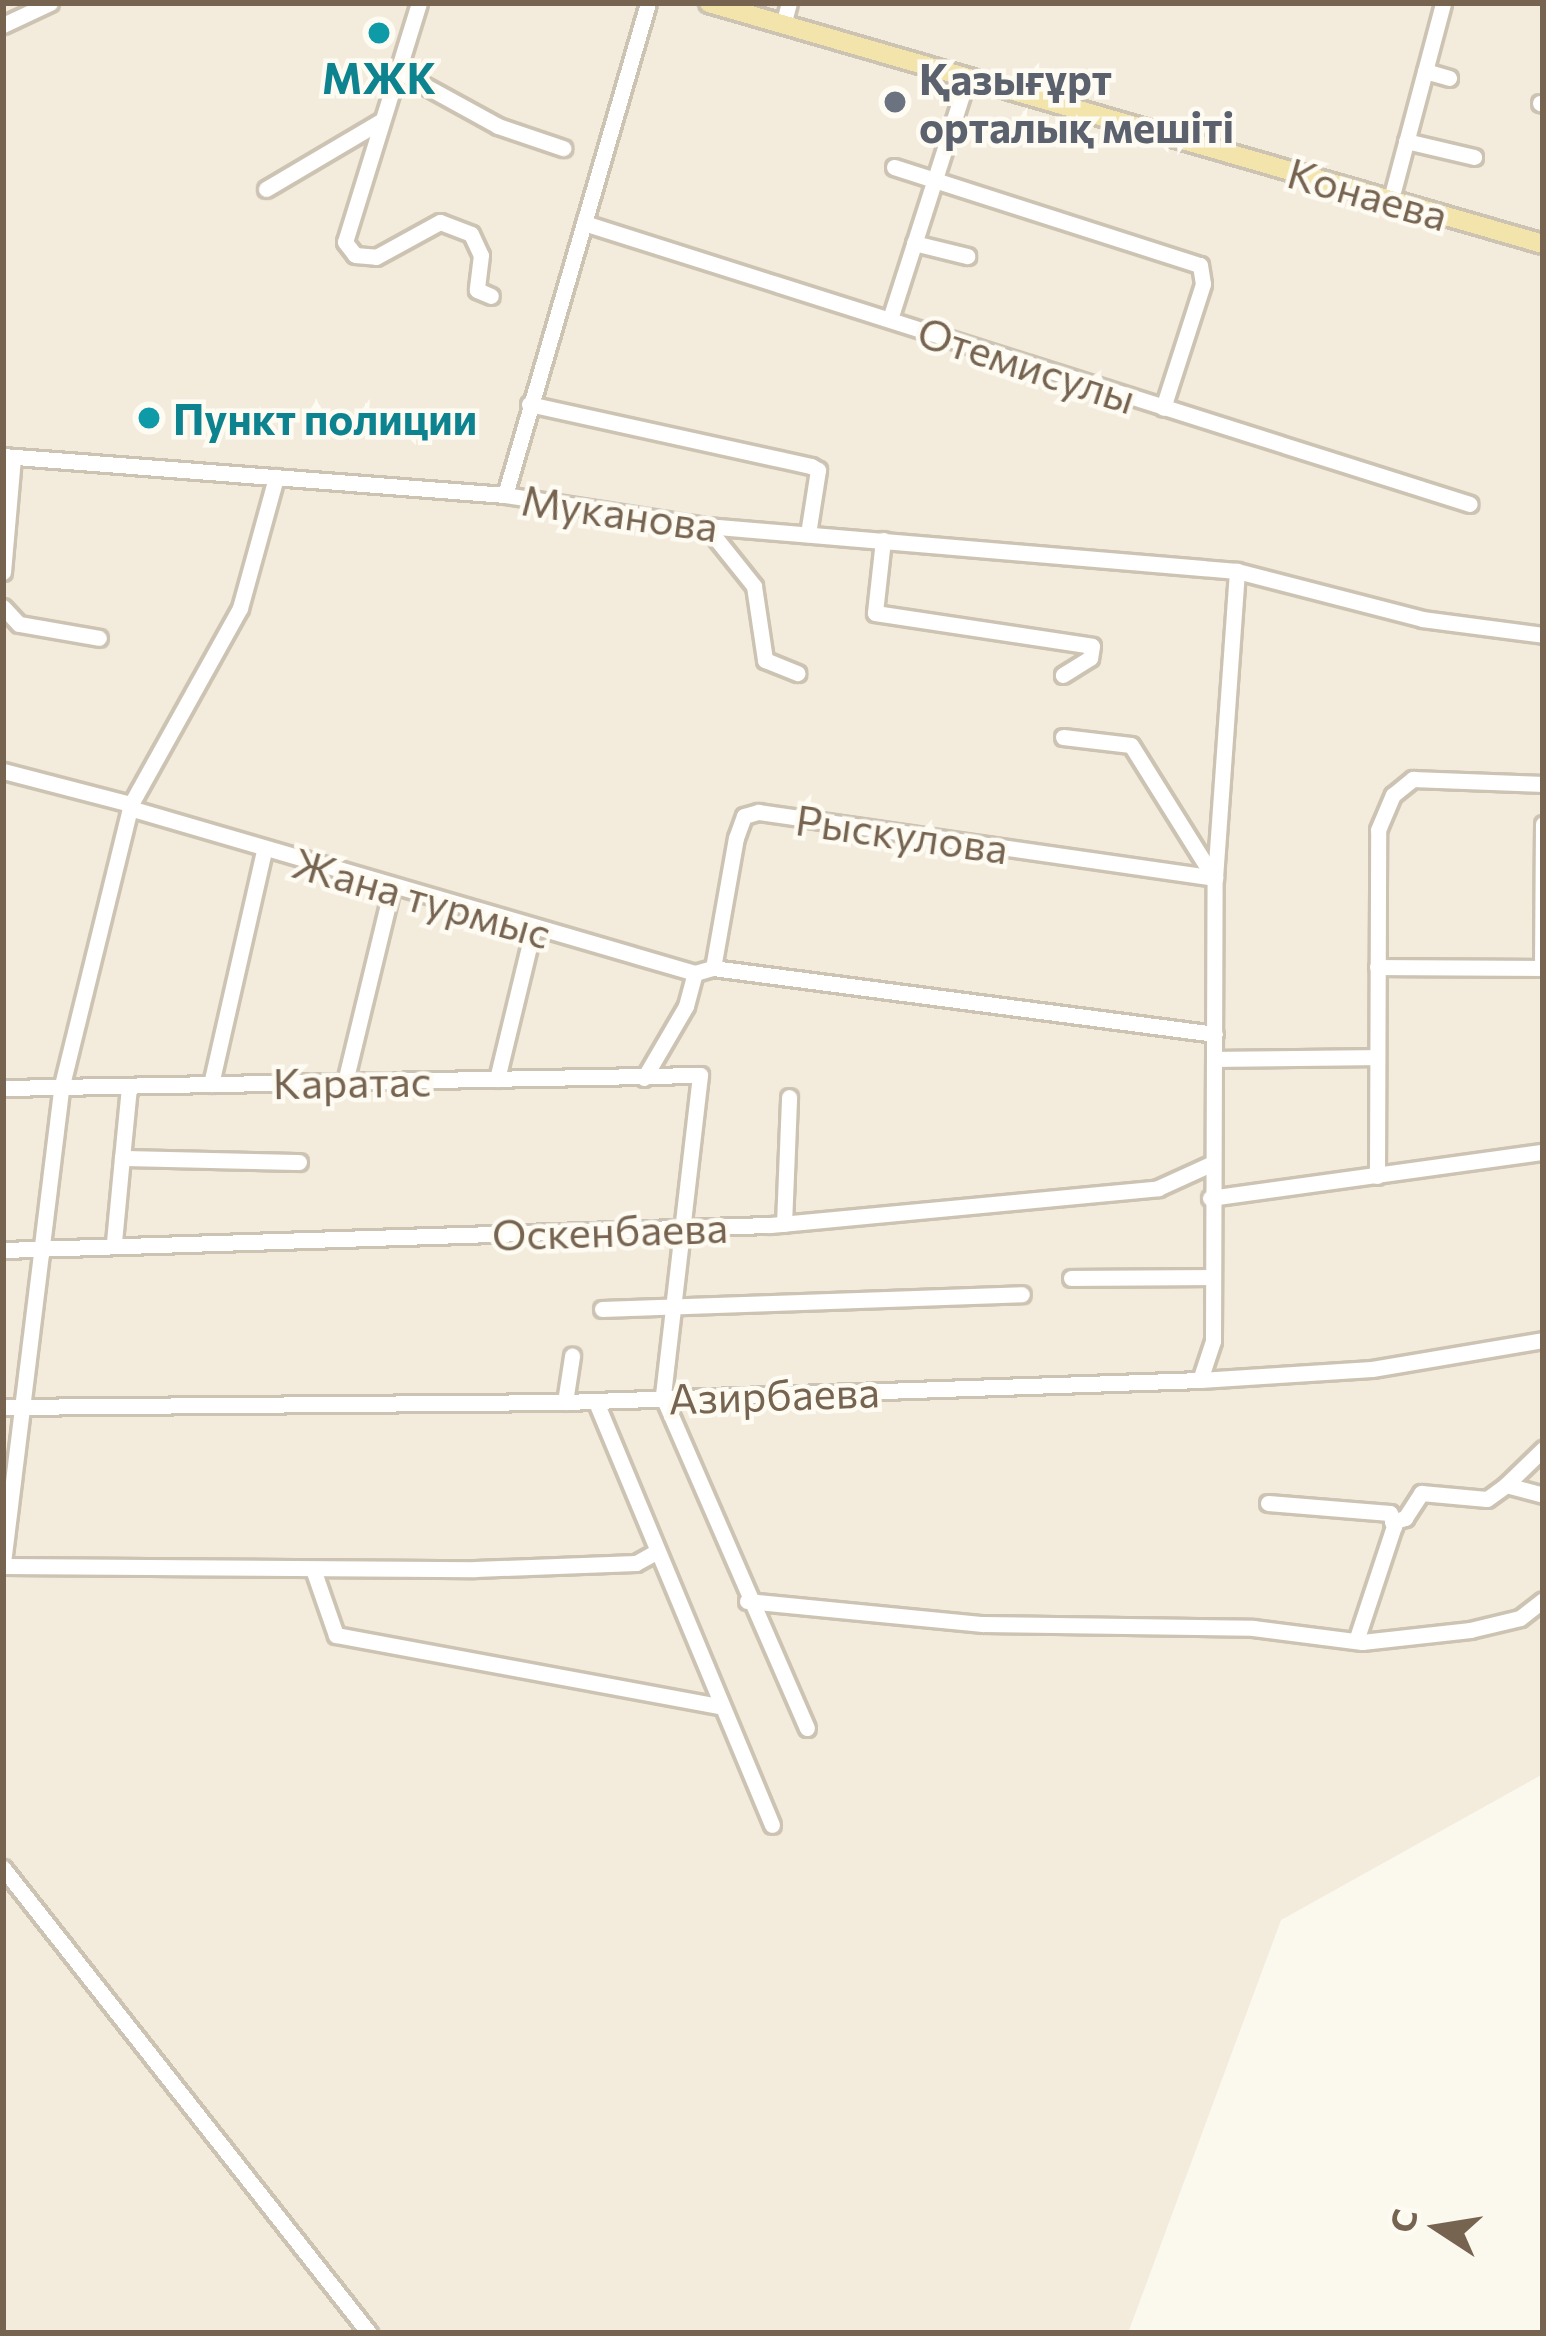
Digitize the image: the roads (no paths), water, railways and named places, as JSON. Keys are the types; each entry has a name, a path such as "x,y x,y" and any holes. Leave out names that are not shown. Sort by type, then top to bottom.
{"main road":[{"name":"Конаева","path":"709,3 1543,244"}],"street":[{"path":"3,25 50,3"},
{"path":"419,3 345,242 355,255 376,257 440,222 471,233 481,255 477,290 491,296"},
{"path":"506,495 649,3"},
{"path":"783,25 789,3"},
{"path":"1391,199 1443,3"},
{"path":"398,70 498,126 563,148"},
{"path":"1425,70 1449,78"},
{"path":"890,319 968,79"},
{"path":"266,189 381,121"},
{"path":"1406,141 1474,157"},
{"path":"894,167 935,176 1200,265 1203,284 1163,408"},
{"name":"Отемисулы","path":"584,223 1469,504"},
{"path":"914,243 967,256"},
{"path":"530,404 811,466 818,470 808,534"},
{"path":"3,597 8,457"},
{"name":"Муканова","path":"8,457 506,495 706,526 1237,571 1422,619 1543,635"},
{"path":"276,477 240,608 132,806 61,1089 10,1407 3,1564 314,1569 636,1563 654,1553"},
{"path":"706,526 754,586 765,660 797,673"},
{"path":"883,540 875,613 1092,646 1090,658 1064,675"},
{"path":"1200,1379 1213,1341 1210,1198 1217,1059 1215,878 1237,571"},
{"path":"3,607 19,624 99,638"},
{"path":"1063,737 1130,745 1215,878"},
{"name":"Жана турмыс","path":"3,772 132,806 264,851 533,930 694,973 713,968"},
{"path":"1377,1176 1378,830 1394,795 1414,779 1543,784"},
{"name":"Рыскулова","path":"713,968 736,838 744,816 758,812 1215,878"},
{"path":"1376,967 1542,968 1543,824"},
{"path":"211,1084 264,851"},
{"path":"345,1082 392,888"},
{"path":"497,1079 533,930"},
{"path":"713,968 1215,1034"},
{"path":"644,1078 686,1006 694,973"},
{"path":"1217,1059 1376,1058"},
{"name":"Каратас","path":"3,1088 700,1075 689,1216 678,1230"},
{"path":"114,1242 129,1087"},
{"path":"784,1224 789,1097"},
{"path":"1210,1198 1543,1152"},
{"path":"122,1158 299,1162"},
{"name":"Оскенбаева","path":"3,1250 114,1242 784,1224 1158,1189 1211,1164"},
{"path":"678,1230 664,1397 747,1601 807,1728"},
{"path":"1071,1278 1210,1277"},
{"path":"602,1309 670,1311 1022,1294"},
{"name":"Азирбаева","path":"10,1407 596,1402 1200,1379 1391,1366 1543,1340"},
{"path":"565,1402 572,1356"},
{"path":"596,1402 654,1553 772,1826"},
{"path":"1392,1522 1405,1518 1420,1493 1487,1499 1543,1449"},
{"path":"1506,1485 1543,1495"},
{"path":"1268,1503 1390,1513 1392,1522 1356,1642"},
{"path":"314,1569 336,1635 718,1706"},
{"path":"747,1601 983,1624 1253,1628 1356,1642 1470,1630 1520,1618 1543,1600"},
{"path":"3,1868 369,2333"}],"place":[{"name":"МЖК","path":"379,33"},
{"name":"Қазығұрт орталық мешіті","path":"895,102"},
{"name":"Пункт полиции","path":"149,418"}]}
